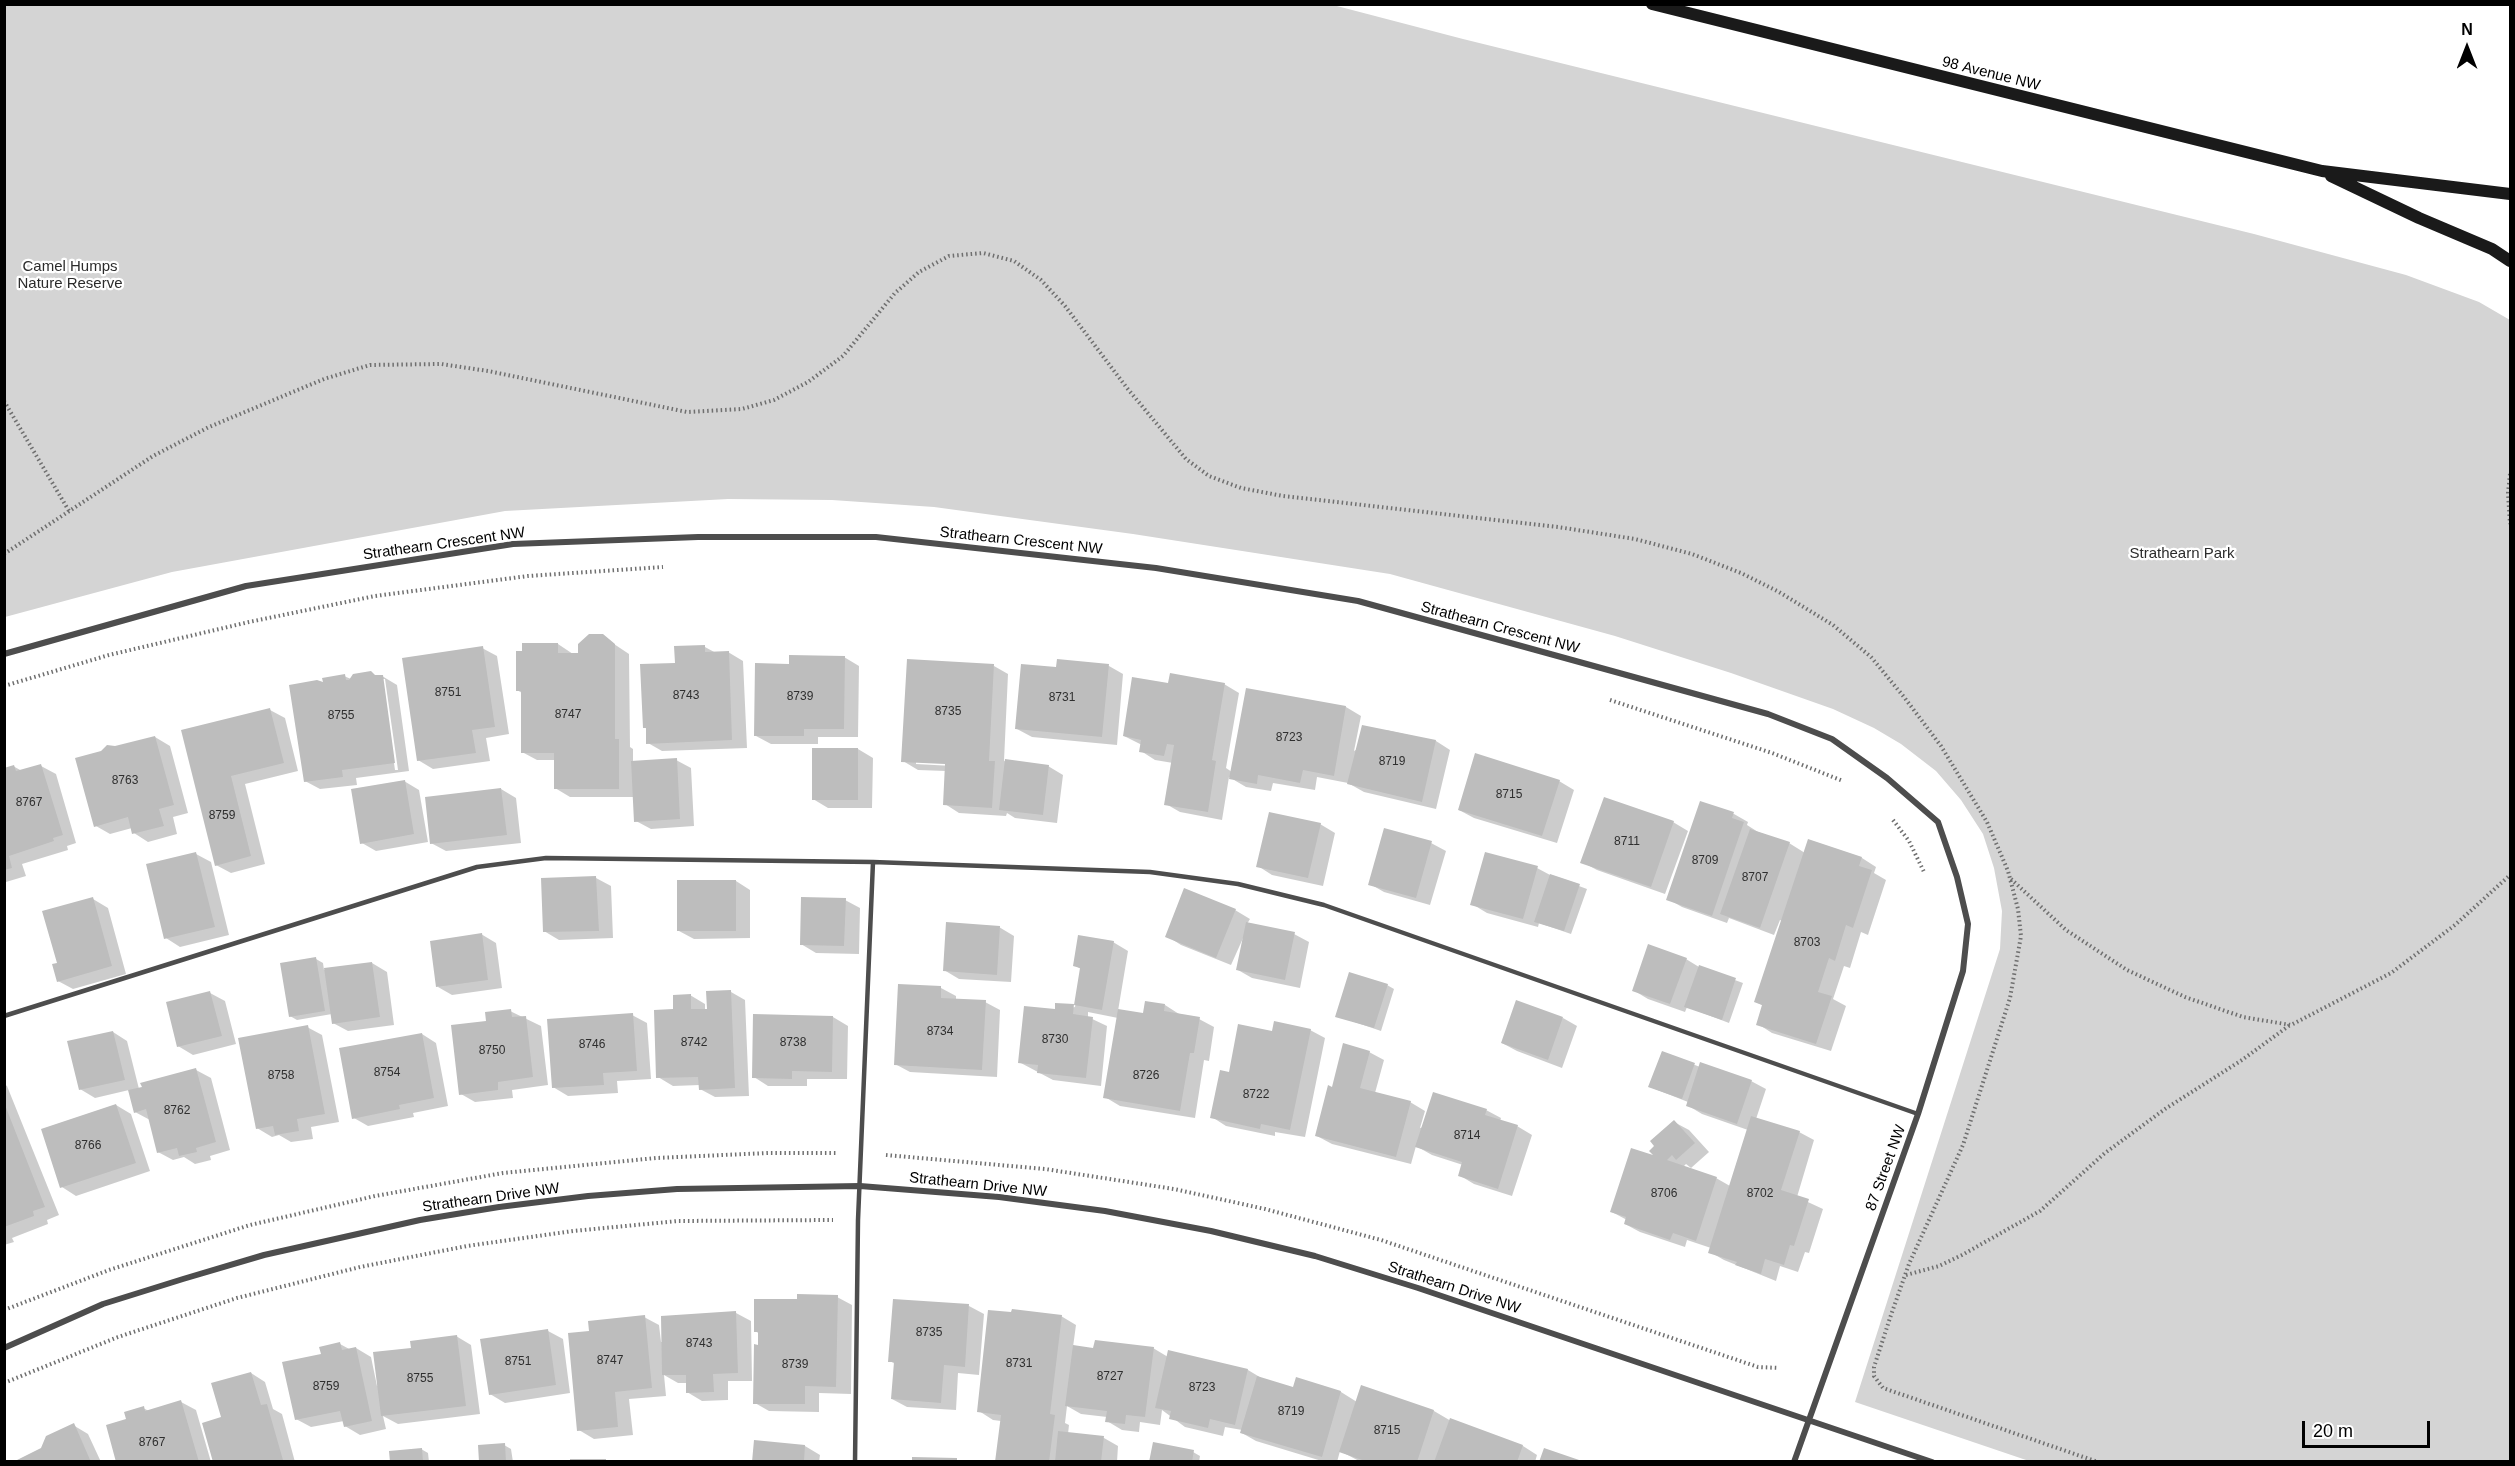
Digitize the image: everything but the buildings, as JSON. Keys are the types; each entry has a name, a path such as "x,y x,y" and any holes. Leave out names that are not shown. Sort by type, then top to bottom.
{"main road":[{"name":"98 Avenue NW","path":"1652,4 2322,171 2511,194"},
{"name":"98 Avenue NW","path":"2322,171 2419,218 2492,249 2511,261"}],"street":[{"name":"Strathearn Crescent NW","path":"4,654 246,586 513,544 698,537 876,537 1156,568 1358,601 1768,714 1832,739 1887,778 1938,822 1957,877"},
{"name":"87 Street NW","path":"1794,1461 1918,1114 1963,971 1968,924 1957,877"},
{"name":"Strathearn Drive NW","path":"4,1348 103,1304 183,1279 276,1253 420,1220 499,1206 678,1189 860,1186 999,1197 1105,1211 1211,1231 1315,1256 1418,1288 1932,1461"}],"lane":[{"path":"4,1016 477,867 546,858 873,862 1150,872 1238,884 1324,904 1918,1114"},
{"path":"855,1461 858,1220 873,862"}],"path":[{"path":"4,401 69,511"},
{"path":"2511,474 2508,493 2511,524"},
{"path":"4,686 110,655 249,622 375,596 528,576 675,566"},
{"path":"1604,698 1772,753 1852,784"},
{"path":"1892,818 1909,841 1924,872"},
{"path":"1906,1275 1940,1266 1962,1256 2040,1211 2105,1153 2164,1109 2242,1060 2291,1025 2391,973 2455,925 2511,875"},
{"path":"2010,878 2066,930 2127,970 2185,997 2243,1017 2291,1025"},
{"path":"4,1310 109,1270 250,1225 375,1196 504,1173 656,1158 768,1153 861,1153 968,1160 1045,1169 1174,1189 1265,1209 1381,1240 1758,1367 1779,1368"},
{"path":"4,1383 118,1337 237,1298 360,1268 467,1246 573,1231 678,1221 858,1220"},
{"path":"1874,1376 1883,1388 2098,1461"}],"green space":[{"name":"Strathearn Park","path":"5,4 1333,5 2254,234 2406,275 2479,302 2510,320 2510,1461 2029,1461 1855,1402 2000,949 2002,911 1994,868 1983,834 1961,800 1936,771 1901,744 1874,728 1833,709 1731,673 1615,636 1390,574 1133,534 934,507 832,500 728,499 505,511 172,572 5,617"}],"park label":[{"name":"Camel Humps Nature Reserve","path":"70,276"}]}
